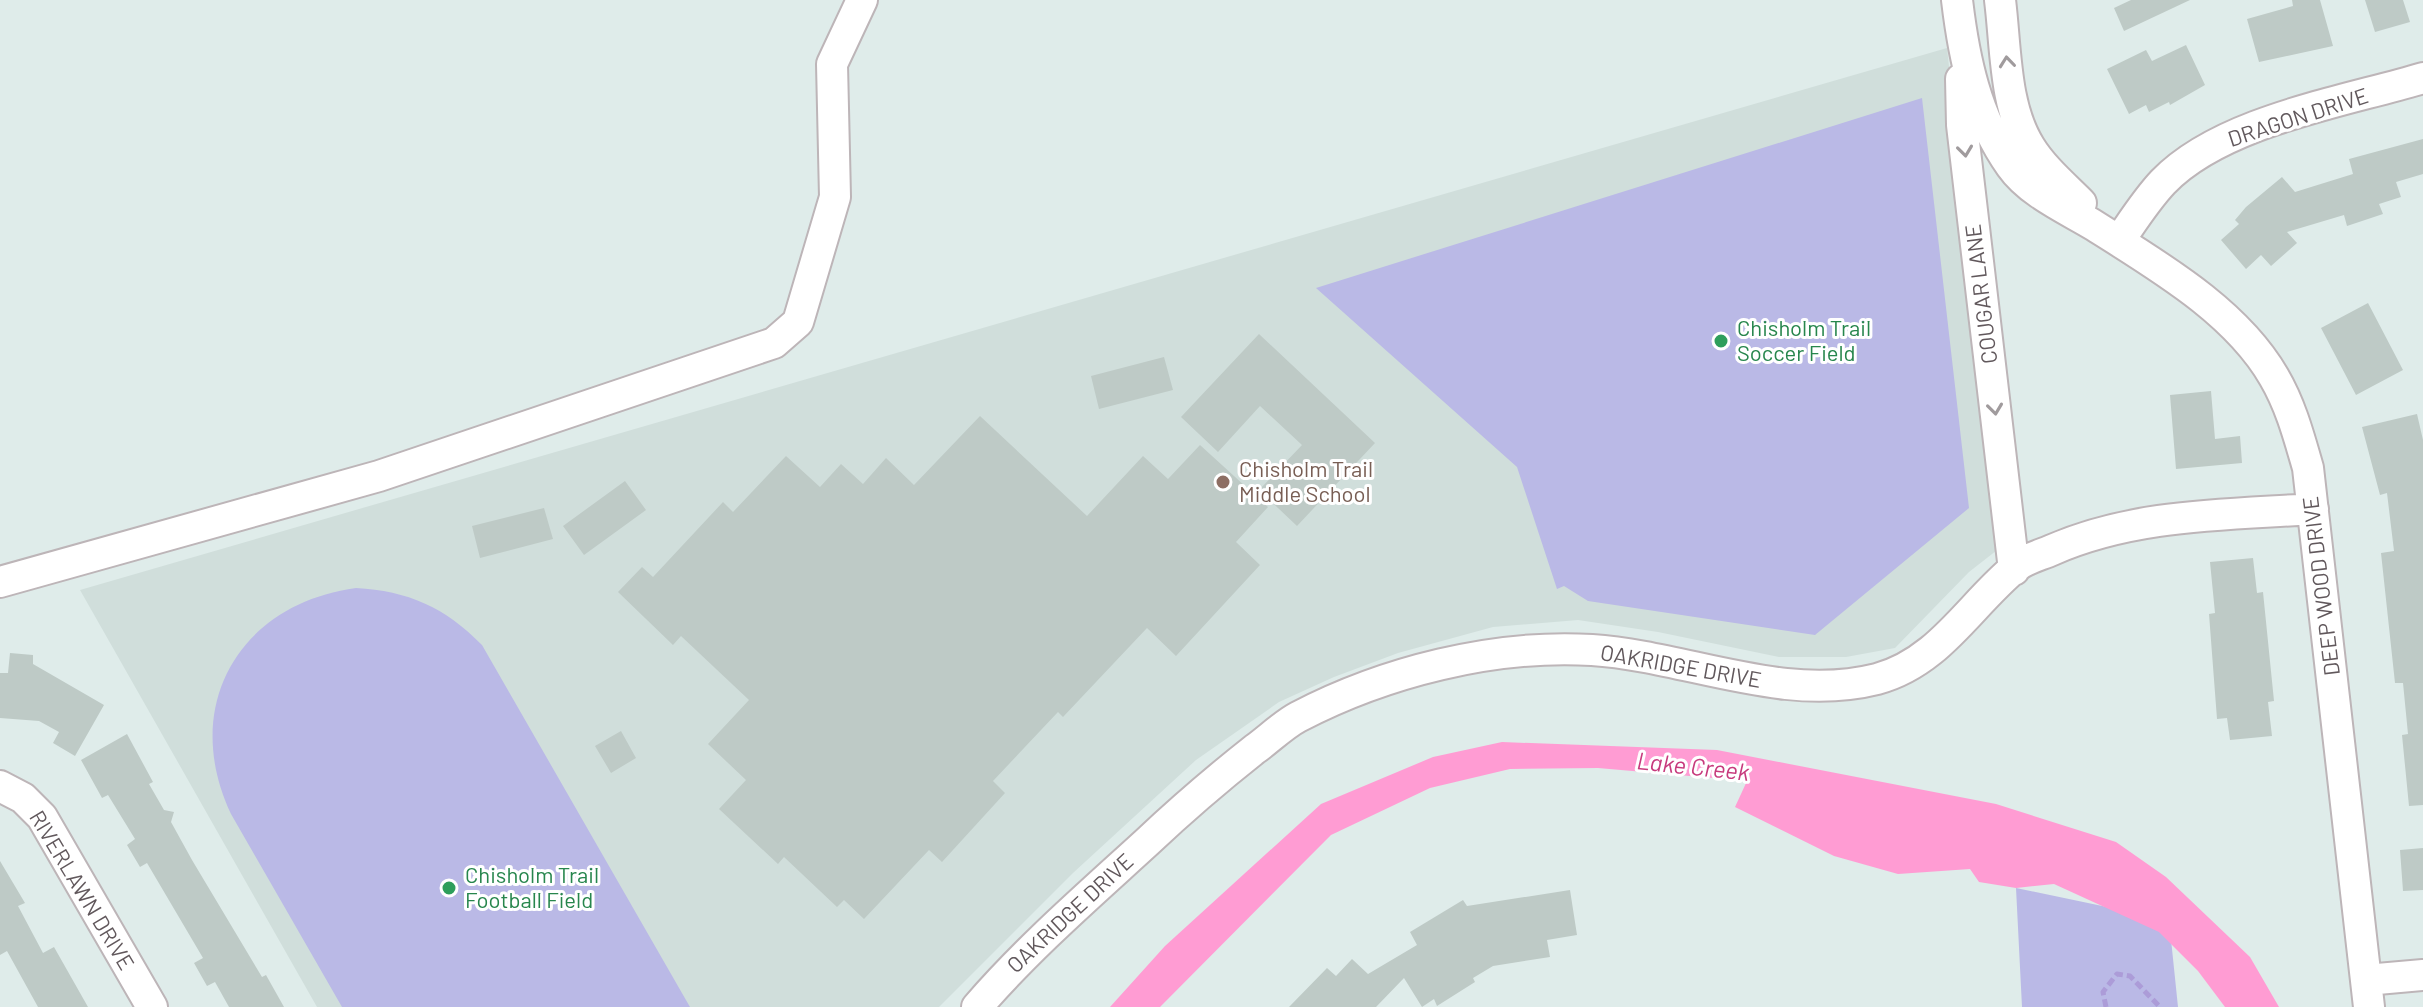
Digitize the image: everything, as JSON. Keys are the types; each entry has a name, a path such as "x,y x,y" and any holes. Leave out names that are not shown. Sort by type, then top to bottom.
{"street":[{"path":"0,582 379,476 774,343 798,322 835,197 832,64 862,0"},
{"name":"DEEP WOOD DRIVE","path":"2000,0 2016,114 2025,139 2044,165 2119,241"},
{"name":"DEEP WOOD DRIVE","path":"1958,8 1974,93 2010,165 2039,191 2119,241 2215,309 2261,356 2283,393 2308,468 2368,993"},
{"name":"COUGAR LANE","path":"1958,8 1962,125 2014,570"},
{"name":"DRAGON DRIVE","path":"2119,241 2164,181 2206,149 2235,133 2423,78"},
{"name":"OAKRIDGE DRIVE","path":"977,1007 1011,967 1205,788 1296,718 1379,684 1441,666 1508,653 1548,650 1629,654 1781,684 1821,686 1871,680 1928,654 2019,564 2085,535 2121,526 2313,509"},
{"name":"RIVERLAWN DRIVE","path":"0,786 23,798 42,817 152,1007"},
{"path":"2368,993 2423,975"}],"path":[{"path":"2106,1007 2103,992 2117,974 2130,976 2160,1007"}],"shaded area":[{"name":"Chisholm Trail Middle School","path":"1947,48 2001,547 1969,572 1895,648 1846,657 1779,657 1658,632 1578,620 1493,627 1398,653 1334,677 1279,702 1196,760 1073,873 939,1007 317,1007 80,590"},
{"path":"1922,98 1969,508 1815,635 1588,601 1564,586 1557,589 1517,467 1316,288"},
{"path":"356,588 392,593 425,603 454,620 482,645 690,1007 342,1007 231,814 217,774 213,735 217,699 230,666 252,638 280,615 315,598"},
{"path":"2016,888 2169,920 2178,1007 2022,1007"}],"water":[{"name":"Lake Creek","path":"1502,742 1717,750 1996,804 2116,842 2166,877 2250,957 2279,1007 2225,1007 2198,971 2159,932 2054,884 2016,888 1979,882 1970,869 1898,874 1834,856 1735,807 1747,781 1598,768 1510,769 1430,788 1331,835 1160,1007 1110,1007 1165,946 1321,804 1433,757"}],"building":[{"path":"2131,0 2190,0 2124,31 2114,8"},
{"path":"2292,0 2320,0 2333,46 2259,62 2247,19 2293,6"},
{"path":"2365,0 2403,0 2410,22 2375,32"},
{"path":"2186,45 2205,85 2170,105 2169,102 2149,112 2146,105 2129,114 2107,69 2146,50 2152,61"},
{"path":"2423,139 2423,174 2396,182 2401,197 2379,204 2383,214 2347,226 2344,215 2287,232 2297,243 2271,266 2261,255 2246,269 2221,240 2239,224 2235,220 2246,207 2282,177 2295,192 2353,174 2349,159"},
{"path":"2368,303 2403,370 2356,395 2321,328"},
{"path":"1259,334 1375,443 1297,526 1259,490 1302,445 1260,406 1218,452 1181,417"},
{"path":"1164,357 1173,390 1099,409 1091,376"},
{"path":"2211,391 2215,439 2240,436 2242,463 2176,469 2170,395"},
{"path":"2417,414 2423,440 2423,805 2409,806 2402,735 2408,734 2403,683 2395,683 2381,553 2394,551 2387,493 2380,495 2362,427"},
{"path":"980,416 1087,516 1143,456 1168,479 1200,445 1268,507 1236,542 1260,565 1176,656 1147,628 1063,717 1058,712 993,781 1005,793 942,862 929,850 864,919 844,900 837,907 784,857 778,864 719,809 746,780 708,744 749,700 681,636 673,645 618,592 642,567 653,577 723,502 733,512 786,456 820,487 841,464 863,484 886,458 914,485"},
{"path":"625,481 646,510 584,555 563,526"},
{"path":"544,508 553,539 480,558 472,526"},
{"path":"2253,558 2257,593 2263,592 2274,701 2268,702 2272,736 2230,740 2227,718 2217,719 2209,614 2215,613 2210,562"},
{"path":"10,653 33,655 33,664 104,705 75,756 53,743 59,732 39,721 0,718 0,673 8,673"},
{"path":"621,731 636,758 611,773 595,746"},
{"path":"127,734 164,810 174,812 171,822 192,860 262,977 266,975 284,1007 229,1007 215,982 207,986 194,963 203,958 147,863 140,867 127,845 135,839 108,795 102,798 81,760"},
{"path":"2423,848 2423,890 2403,891 2400,850"},
{"path":"0,861 25,903 18,906 43,953 54,947 88,1007 38,1007 7,951 0,955"},
{"path":"1570,890 1577,935 1547,940 1550,957 1493,966 1473,978 1475,982 1437,1006 1434,999 1422,1007 1404,978 1376,1007 1289,1007 1327,968 1336,976 1352,959 1368,974 1417,945 1410,932 1463,900 1467,906"}],"place":[{"name":"Chisholm Trail Soccer Field","path":"1721,341"},
{"name":"Chisholm Trail Middle School","path":"1223,482"},
{"name":"Chisholm Trail Football Field","path":"449,888"}]}
